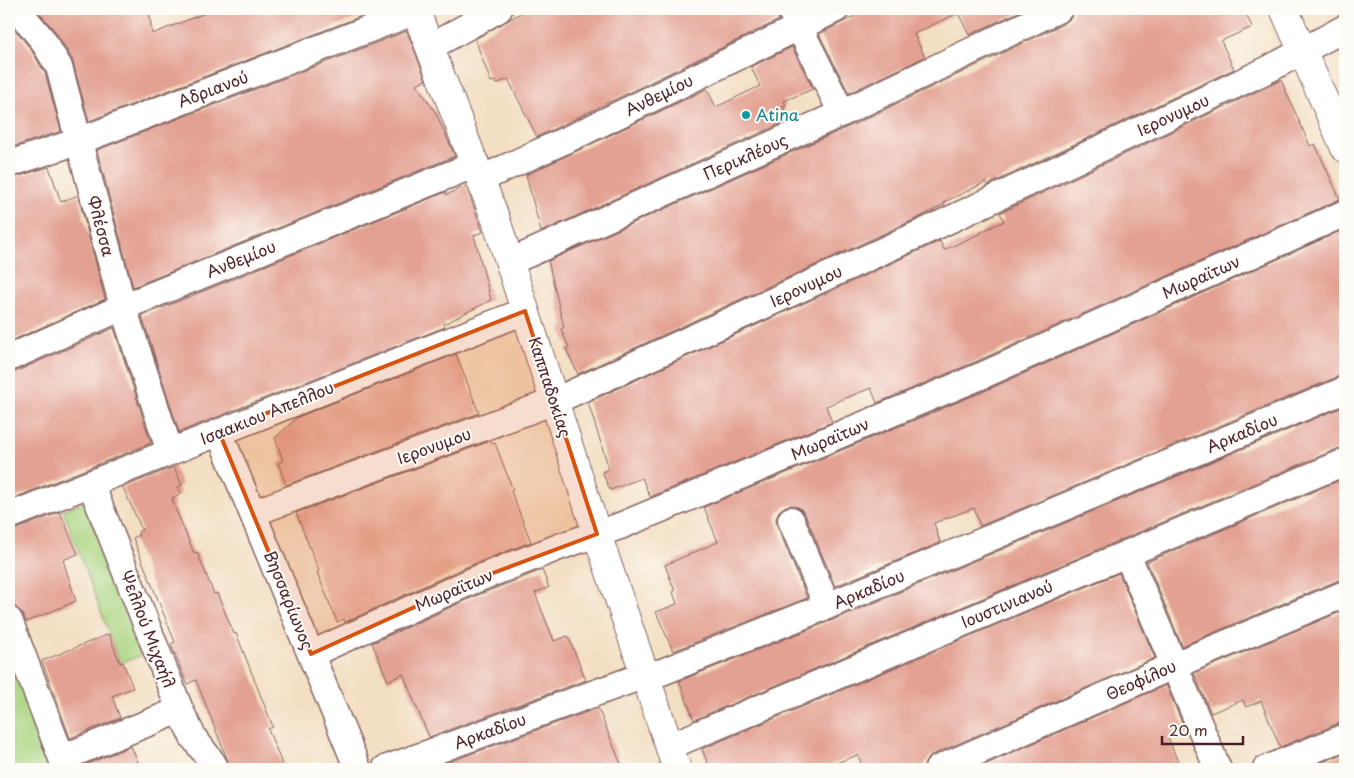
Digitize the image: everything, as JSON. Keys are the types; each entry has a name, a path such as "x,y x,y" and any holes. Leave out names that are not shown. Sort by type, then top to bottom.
{"street":[{"name":"Φλέσσα","path":"17,9 42,39 59,67 123,307 170,452"},
{"path":"430,47 500,9"},
{"name":"Ανθεμίου","path":"9,358 123,307 582,133 794,18 836,9"},
{"name":"Περικλέους","path":"510,262 842,113 1059,9"},
{"path":"1284,9 1345,148"},
{"name":"Αδριανού","path":"9,164 79,141 415,10"},
{"name":"Καππαδοκίας","path":"415,10 478,172 510,262 597,534 674,758"},
{"path":"794,18 842,113"},
{"name":"Ιερονυμου","path":"253,513 555,401 928,230 1303,52 1345,28"},
{"name":"Μωραϊτων","path":"311,654 472,581 620,526 981,376 1345,213"},
{"name":"Ισαακιου Απελλου","path":"9,516 525,311"},
{"name":"Αρκαδίου","path":"385,769 645,674 662,672 827,606 1345,390"},
{"name":"Βησσαρίωνος","path":"219,432 358,769"},
{"name":"Ιουστινιανού","path":"674,758 1127,554 1345,462"},
{"name":"Ψελλού Μιχαήλ","path":"91,484 180,710 193,737 216,769"},
{"path":"791,520 827,606"},
{"path":"1127,554 1218,769"},
{"name":"Θεοφίλου","path":"938,769 1175,665 1345,594"},
{"path":"9,620 64,764 180,710"},
{"path":"1266,769 1345,737"}],"highlighted area":[{"path":"525,311 597,534 472,581 311,654 219,432"}],"green space":[{"path":"84,502 141,656 120,663 63,510"},
{"path":"9,638 59,769 9,769"}],"building":[{"path":"36,9 149,9 152,34 215,9 380,9 89,121 72,59 55,31"},
{"path":"528,9 775,9 779,20 537,137 508,79 496,84 495,81 491,82 475,39"},
{"path":"869,9 1025,9 969,35 958,13 914,34 925,57 849,93 819,34"},
{"path":"1074,9 1244,9 1252,27 1221,41 1234,69 988,185 986,182 944,202 945,204 922,216 578,374 566,349 569,348 561,329 564,327 548,261 848,127 1065,23 1072,17"},
{"path":"9,23 30,48 45,73 61,131 9,148"},
{"path":"407,31 426,80 416,84 436,113 455,156 133,287 97,150"},
{"path":"792,47 813,89 784,101 786,106 783,107 789,120 541,232 526,175 707,89 716,107 760,86 751,67"},
{"path":"1281,80 1310,146 1315,144 1340,199 975,362 877,403 871,388 826,406 832,422 650,497 642,478 610,490 602,472 609,469 588,402 940,241 944,250 981,233 1004,221 1000,213"},
{"path":"49,167 61,202 78,195 105,299 9,342 9,179"},
{"path":"466,186 483,232 474,235 491,300 444,324 445,327 179,432 142,316 446,192 446,195"},
{"path":"1345,229 1345,375 980,526 974,508 934,523 940,543 835,586 805,514 800,508 792,505 786,506 779,511 776,519 777,525 807,598 673,651 656,612 677,604 673,592 675,591 665,565 718,542 704,507 987,390"},
{"path":"114,328 151,443 9,500 9,373"},
{"path":"456,354 479,413 286,485 278,463 283,461 275,438 298,417"},
{"path":"1345,406 1345,447 694,720 679,681 833,620"},
{"path":"490,441 492,444 495,443 531,542 466,567 345,622 344,619 337,622 296,513"},
{"path":"174,467 182,485 178,487 181,494 172,498 175,508 194,553 197,552 214,594 217,593 234,634 236,633 273,727 268,729 284,769 231,769 196,680 187,684 171,644 175,642 133,538 139,535 138,532 142,530 123,487"},
{"path":"1345,478 1345,579 1182,646 1147,562"},
{"path":"60,512 78,554 63,560 76,601 26,622 23,614 15,607 9,591 9,531"},
{"path":"542,570 549,587 535,593 554,641 568,636 586,680 429,737 403,674 388,681 372,643 478,595"},
{"path":"1119,573 1155,658 932,755 926,761 923,769 863,769 858,755 820,769 710,769 702,749"},
{"path":"1345,610 1345,722 1280,747 1261,701 1246,707 1243,700 1211,713 1194,673"},
{"path":"109,634 120,663 123,662 133,688 112,696 120,718 70,738 42,661"},
{"path":"1166,685 1184,727 1167,735 1181,769 975,769"},
{"path":"598,708 623,769 448,769 446,763"},
{"path":"131,746 141,769 81,769 80,767"},
{"path":"1345,753 1345,769 1305,769"}],"place":[{"name":"Atina","path":"746,115"}]}
